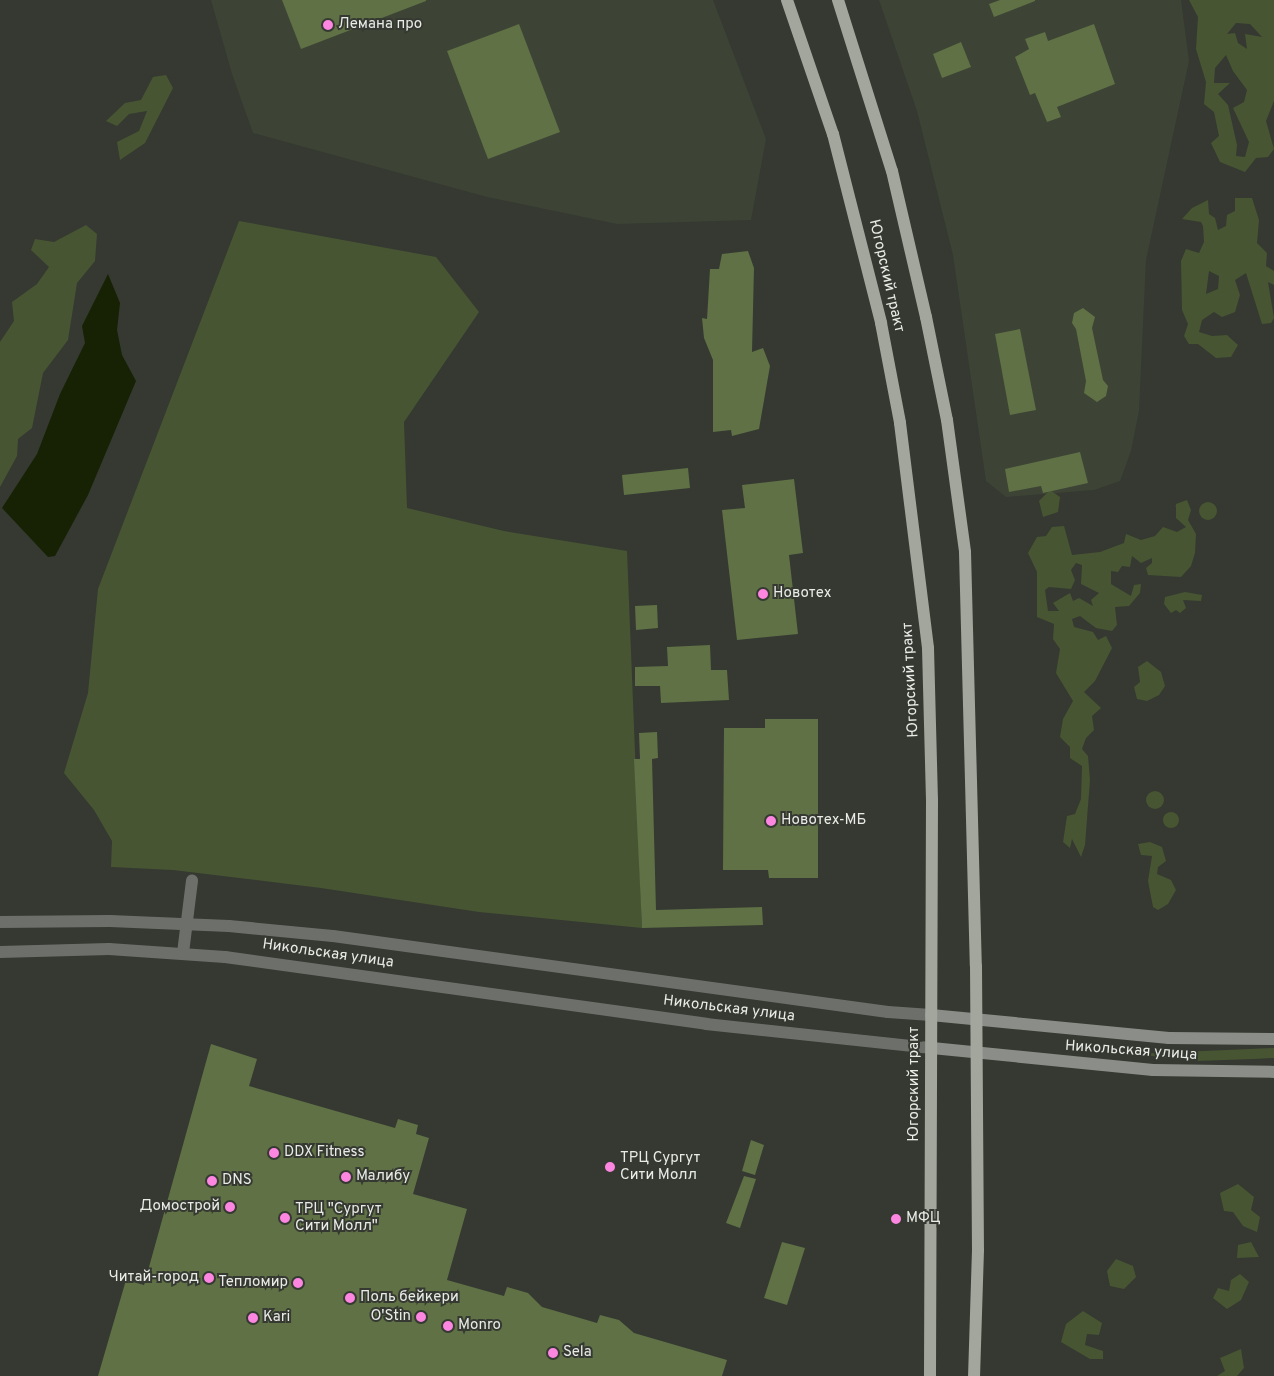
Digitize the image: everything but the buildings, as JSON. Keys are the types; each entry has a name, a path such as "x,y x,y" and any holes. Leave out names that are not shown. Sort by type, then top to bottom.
{"main road":[{"name":"Югорский тракт","path":"787,0 833,134 858,225 881,323 900,423 931,690 932,1048 930,1376"},
{"name":"Югорский тракт","path":"838,0 892,171 947,420 965,552 973,784 976,1018 978,1250 974,1376"}],"street":[{"path":"183,953 192,882"},
{"name":"Никольская улица","path":"0,922 188,922 333,936 888,1012 976,1018 1169,1038 1274,1039"},
{"name":"Никольская улица","path":"0,952 110,949 183,953 327,969 706,1024 1153,1070 1274,1072"}],"shaded area":[{"path":"211,0 713,0 766,139 751,220 617,224 487,197 253,133 232,74"},
{"path":"879,0 1181,0 1189,61 1146,260 1139,411 1131,451 1120,481 1094,490 1006,497 986,481 953,255 917,111"},
{"path":"1189,0 1274,0 1274,101 1266,121 1274,149 1268,157 1256,158 1245,172 1220,162 1211,143 1219,136 1214,112 1204,104 1206,82 1196,49 1198,17","holes":["1236,23 1250,24 1262,37 1245,34 1247,49 1238,43 1235,33 1227,34","1226,55 1233,71 1247,90 1244,102 1233,108 1249,142 1245,157 1236,156 1237,145 1228,105 1218,94 1230,83 1214,83 1215,68"]},
{"path":"166,75 173,88 145,143 120,160 117,142 139,131 147,111 129,114 117,126 106,121 125,103 141,100 153,77"},
{"path":"1235,198 1252,198 1259,220 1257,243 1267,253 1266,266 1274,271 1274,285 1268,282 1274,318 1271,323 1262,324 1246,273 1235,280 1240,295 1235,312 1222,317 1214,312 1202,320 1199,332 1212,336 1227,335 1238,345 1231,357 1216,358 1198,344 1189,344 1184,336 1188,324 1182,310 1181,261 1186,249 1199,253 1204,242 1201,222 1182,219 1192,208 1208,200 1209,214 1215,218 1218,230 1226,226 1227,215 1235,211","holes":["1209,271 1219,276 1218,289 1206,294"]},
{"path":"239,221 436,257 479,312 404,422 407,508 504,531 627,551 642,928 479,912 321,888 173,870 111,867 112,841 94,810 64,773 88,693 98,589"},
{"path":"86,225 97,234 95,261 77,283 68,340 43,373 32,428 18,439 17,456 0,487 0,342 14,321 12,302 37,284 49,267 31,250 35,239 54,242"},
{"path":"108,274 120,303 117,330 122,355 136,381 88,495 55,556 48,557 2,508 37,454 60,394 85,343 82,326"},
{"path":"1050,490 1060,497 1058,512 1043,517 1039,501"},
{"path":"1187,500 1191,510 1188,520 1196,534 1195,553 1191,566 1181,577 1148,575 1146,568 1152,563 1152,558 1141,563 1132,556 1130,567 1122,566 1118,572 1111,571 1111,584 1131,596 1134,585 1141,584 1140,593 1129,606 1115,607 1117,625 1112,631 1096,628 1080,616 1072,619 1074,627 1093,632 1098,640 1106,636 1112,648 1095,681 1084,692 1101,708 1092,716 1094,730 1086,738 1082,749 1088,756 1090,780 1085,845 1081,857 1072,839 1070,848 1063,842 1067,816 1075,814 1081,799 1082,766 1070,758 1070,747 1060,737 1063,719 1073,701 1056,673 1060,649 1053,639 1054,624 1037,617 1037,572 1028,553 1037,537 1046,536 1052,527 1064,526 1072,555 1100,552 1124,543 1126,534 1141,540 1155,536 1163,527 1177,532 1186,527 1176,518 1176,504","holes":["1076,563 1082,565 1081,584 1099,593 1091,600 1093,606 1079,598 1073,601 1070,593 1053,603 1059,611 1048,611 1045,590 1049,587 1071,589 1075,580 1071,570"]},
{"path":"1208,502 1216,507 1217,511 1212,519 1208,520 1200,515 1199,511 1204,503"},
{"path":"1185,592 1202,595 1201,601 1183,600 1186,608 1180,613 1176,610 1171,613 1164,604 1165,597"},
{"path":"1147,661 1161,672 1165,686 1159,695 1147,701 1137,699 1134,687 1140,682 1138,667"},
{"path":"1151,791 1159,791 1164,796 1162,807 1151,809 1146,804 1146,796"},
{"path":"1168,812 1174,812 1179,817 1177,826 1168,828 1163,823 1163,817"},
{"path":"1150,842 1162,847 1166,861 1158,867 1157,874 1171,880 1176,890 1168,904 1158,910 1153,907 1148,881 1152,856 1141,855 1138,844"},
{"path":"1274,1048 1274,1058 1254,1059 1195,1061 1135,1054"},
{"path":"1238,1184 1254,1197 1251,1210 1260,1217 1257,1232 1243,1226 1233,1212 1224,1211 1220,1193"},
{"path":"1251,1242 1259,1257 1237,1258 1238,1245"},
{"path":"1116,1259 1133,1266 1136,1277 1124,1289 1110,1286 1107,1271"},
{"path":"1240,1274 1249,1282 1241,1300 1227,1309 1213,1298 1218,1288 1229,1291 1231,1280"},
{"path":"1083,1311 1102,1323 1099,1335 1087,1334 1085,1345 1103,1351 1103,1359 1090,1359 1061,1342 1066,1324"},
{"path":"1241,1349 1244,1368 1237,1376 1217,1376 1225,1371 1220,1358"}],"place":[{"name":"Лемана про","path":"328,25"},
{"name":"Новотех","path":"763,594"},
{"name":"Новотех-МБ","path":"771,821"},
{"name":"DDX Fitness","path":"274,1153"},
{"name":"ТРЦ Сургут Сити Молл","path":"610,1167"},
{"name":"Малибу","path":"346,1177"},
{"name":"DNS","path":"212,1181"},
{"name":"Домострой","path":"230,1207"},
{"name":"ТРЦ \"Сургут Сити Молл\"","path":"285,1218"},
{"name":"МФЦ","path":"896,1219"},
{"name":"Читай-город","path":"209,1278"},
{"name":"Тепломир","path":"298,1283"},
{"name":"Поль бейкери","path":"350,1298"},
{"name":"O'Stin","path":"421,1317"},
{"name":"Kari","path":"253,1318"},
{"name":"Monro","path":"448,1326"},
{"name":"Sela","path":"553,1353"}]}
